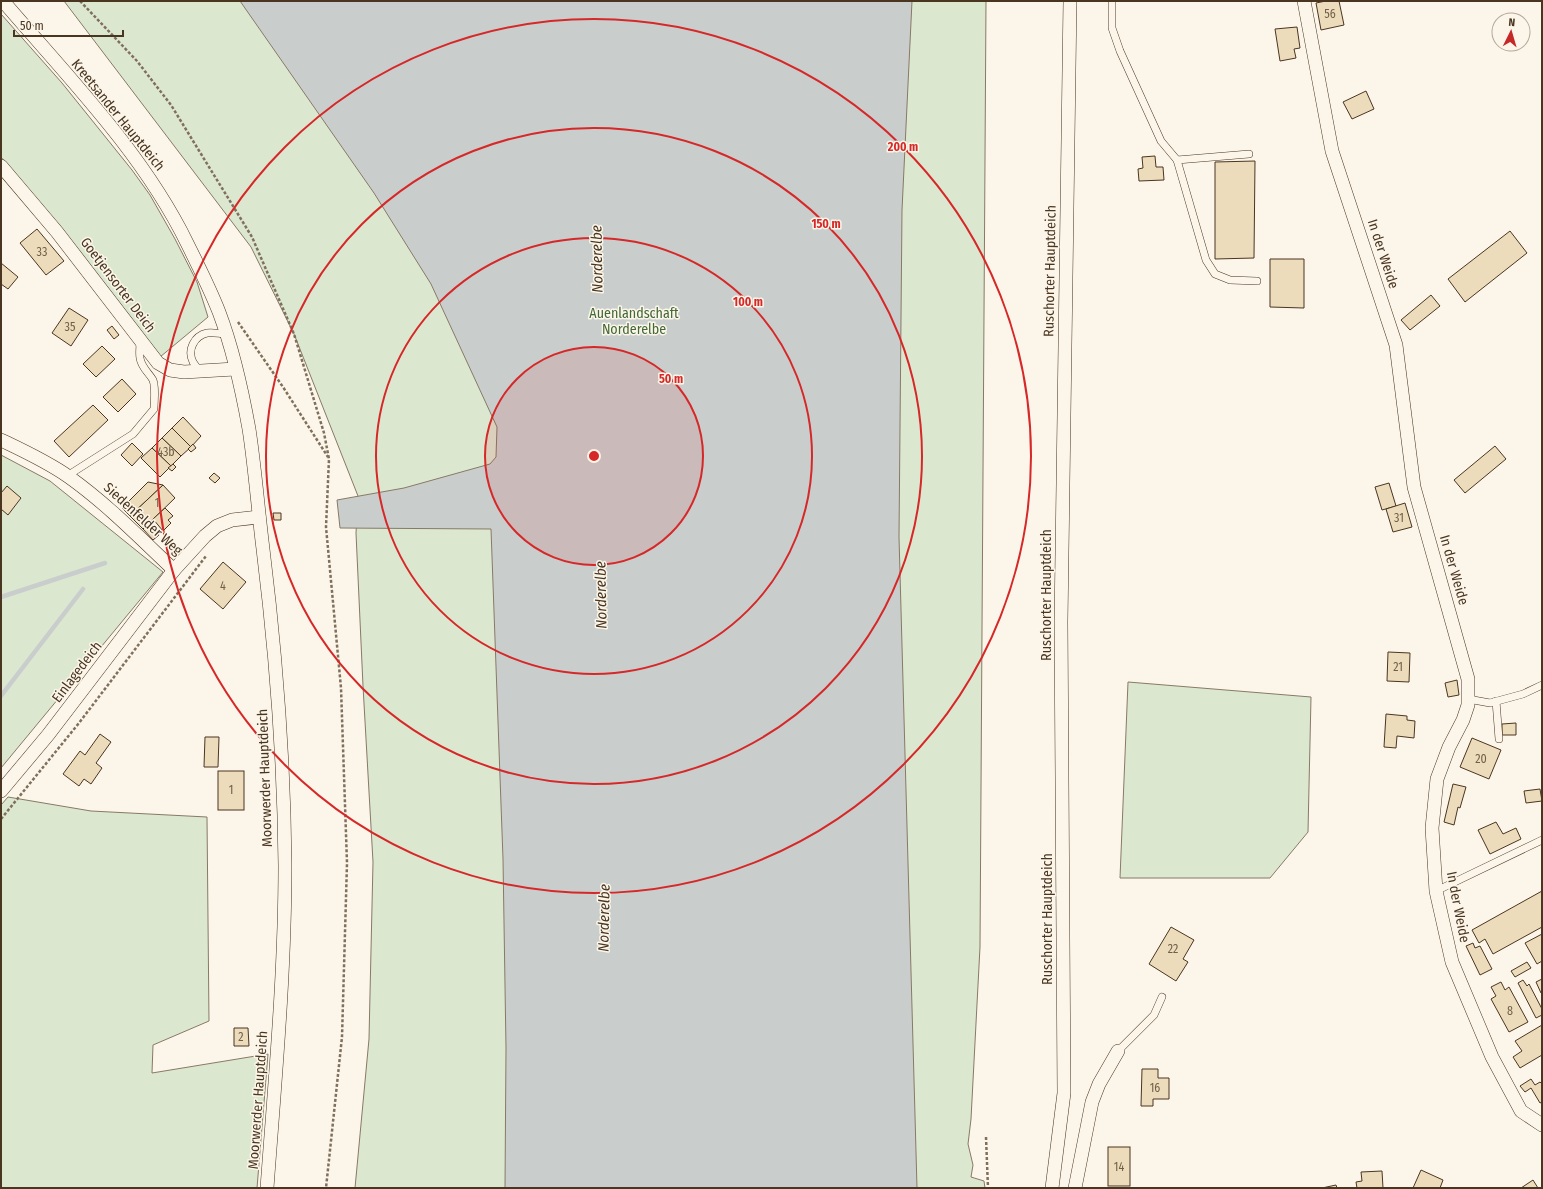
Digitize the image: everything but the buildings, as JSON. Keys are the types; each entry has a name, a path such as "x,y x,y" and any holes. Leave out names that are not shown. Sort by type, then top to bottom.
{"street":[{"name":"Kreetsander Hauptdeich","path":"3,1 116,133 146,174 187,242 218,311 236,369"},
{"name":"Ruschorter Hauptdeich","path":"1052,1188 1064,1093 1061,622 1070,1"},
{"name":"In der Weide","path":"1304,1 1332,151 1396,345 1414,487 1468,679 1468,705 1463,720 1449,747 1437,779 1432,828 1436,891 1452,962 1492,1057 1521,1112 1542,1125"},
{"name":"Goetjensorter Deich","path":"1,166 58,232 158,363 170,370 184,372 236,369"},
{"name":"Moorwerder Hauptdeich","path":"236,369 249,429 270,605 278,694 285,865 283,958 278,1052 267,1188"},
{"name":"Siedenfelder Weg","path":"1,440 28,453 67,476 119,518 174,570 217,526 232,520 259,517"},
{"name":"Einlagedeich","path":"1,790 48,735 174,570"},
{"path":"1075,1188 1092,1102 1099,1084 1118,1051"}],"lane":[{"path":"1112,1 1112,28 1120,51 1161,141 1177,160 1206,260 1215,274 1230,280 1257,281"},
{"path":"1177,160 1249,154"},
{"path":"200,372 193,362 190,352 193,342 200,335 208,333 226,334"},
{"path":"67,476 133,434 154,409 154,384 142,365 139,357 141,349 139,339"},
{"path":"1468,699 1490,703 1523,694 1542,685"},
{"path":"1496,701 1499,739"},
{"path":"1436,891 1542,840"},
{"path":"1118,1051 1154,1015 1162,997"}],"path":[{"path":"80,1 137,61 171,105 252,237 294,334 324,433 329,459 326,527 341,688 347,863 342,1037 326,1188"},
{"path":"218,311 237,320 283,387 329,459"},
{"path":"1,819 83,717 210,552"},
{"path":"986,1137 988,1188"}],"green space":[{"name":"Auenlandschaft Norderelbe","path":"64,1 986,1 980,947 971,1119 968,1144 973,1165 971,1177 984,1181 985,1188 355,1188 369,1039 373,862 356,533 358,496 294,334 251,247"},
{"path":"1,14 62,83 132,170 150,195 197,282 208,317 160,357 1,157"},
{"path":"1,455 50,481 163,572 1,768"},
{"path":"1128,682 1311,697 1308,832 1270,878 1120,878"},
{"path":"8,797 91,811 207,817 209,1021 153,1045 152,1073 268,1054 257,1188 1,1188 1,805"}],"water":[{"name":"Auenlandschaft Norderelbe","path":"240,1 912,1 902,210 899,537 917,1188 505,1188 506,1048 503,859 491,529 340,528 337,500 404,488 490,464 496,457 497,427 431,284 374,193"}],"waterway":[{"path":"1,597 105,563"},
{"path":"1,696 83,589"}],"water label":[{"name":"Norderelbe","path":"597,259"},
{"name":"Norderelbe","path":"601,595"},
{"name":"Norderelbe","path":"604,918"}]}
